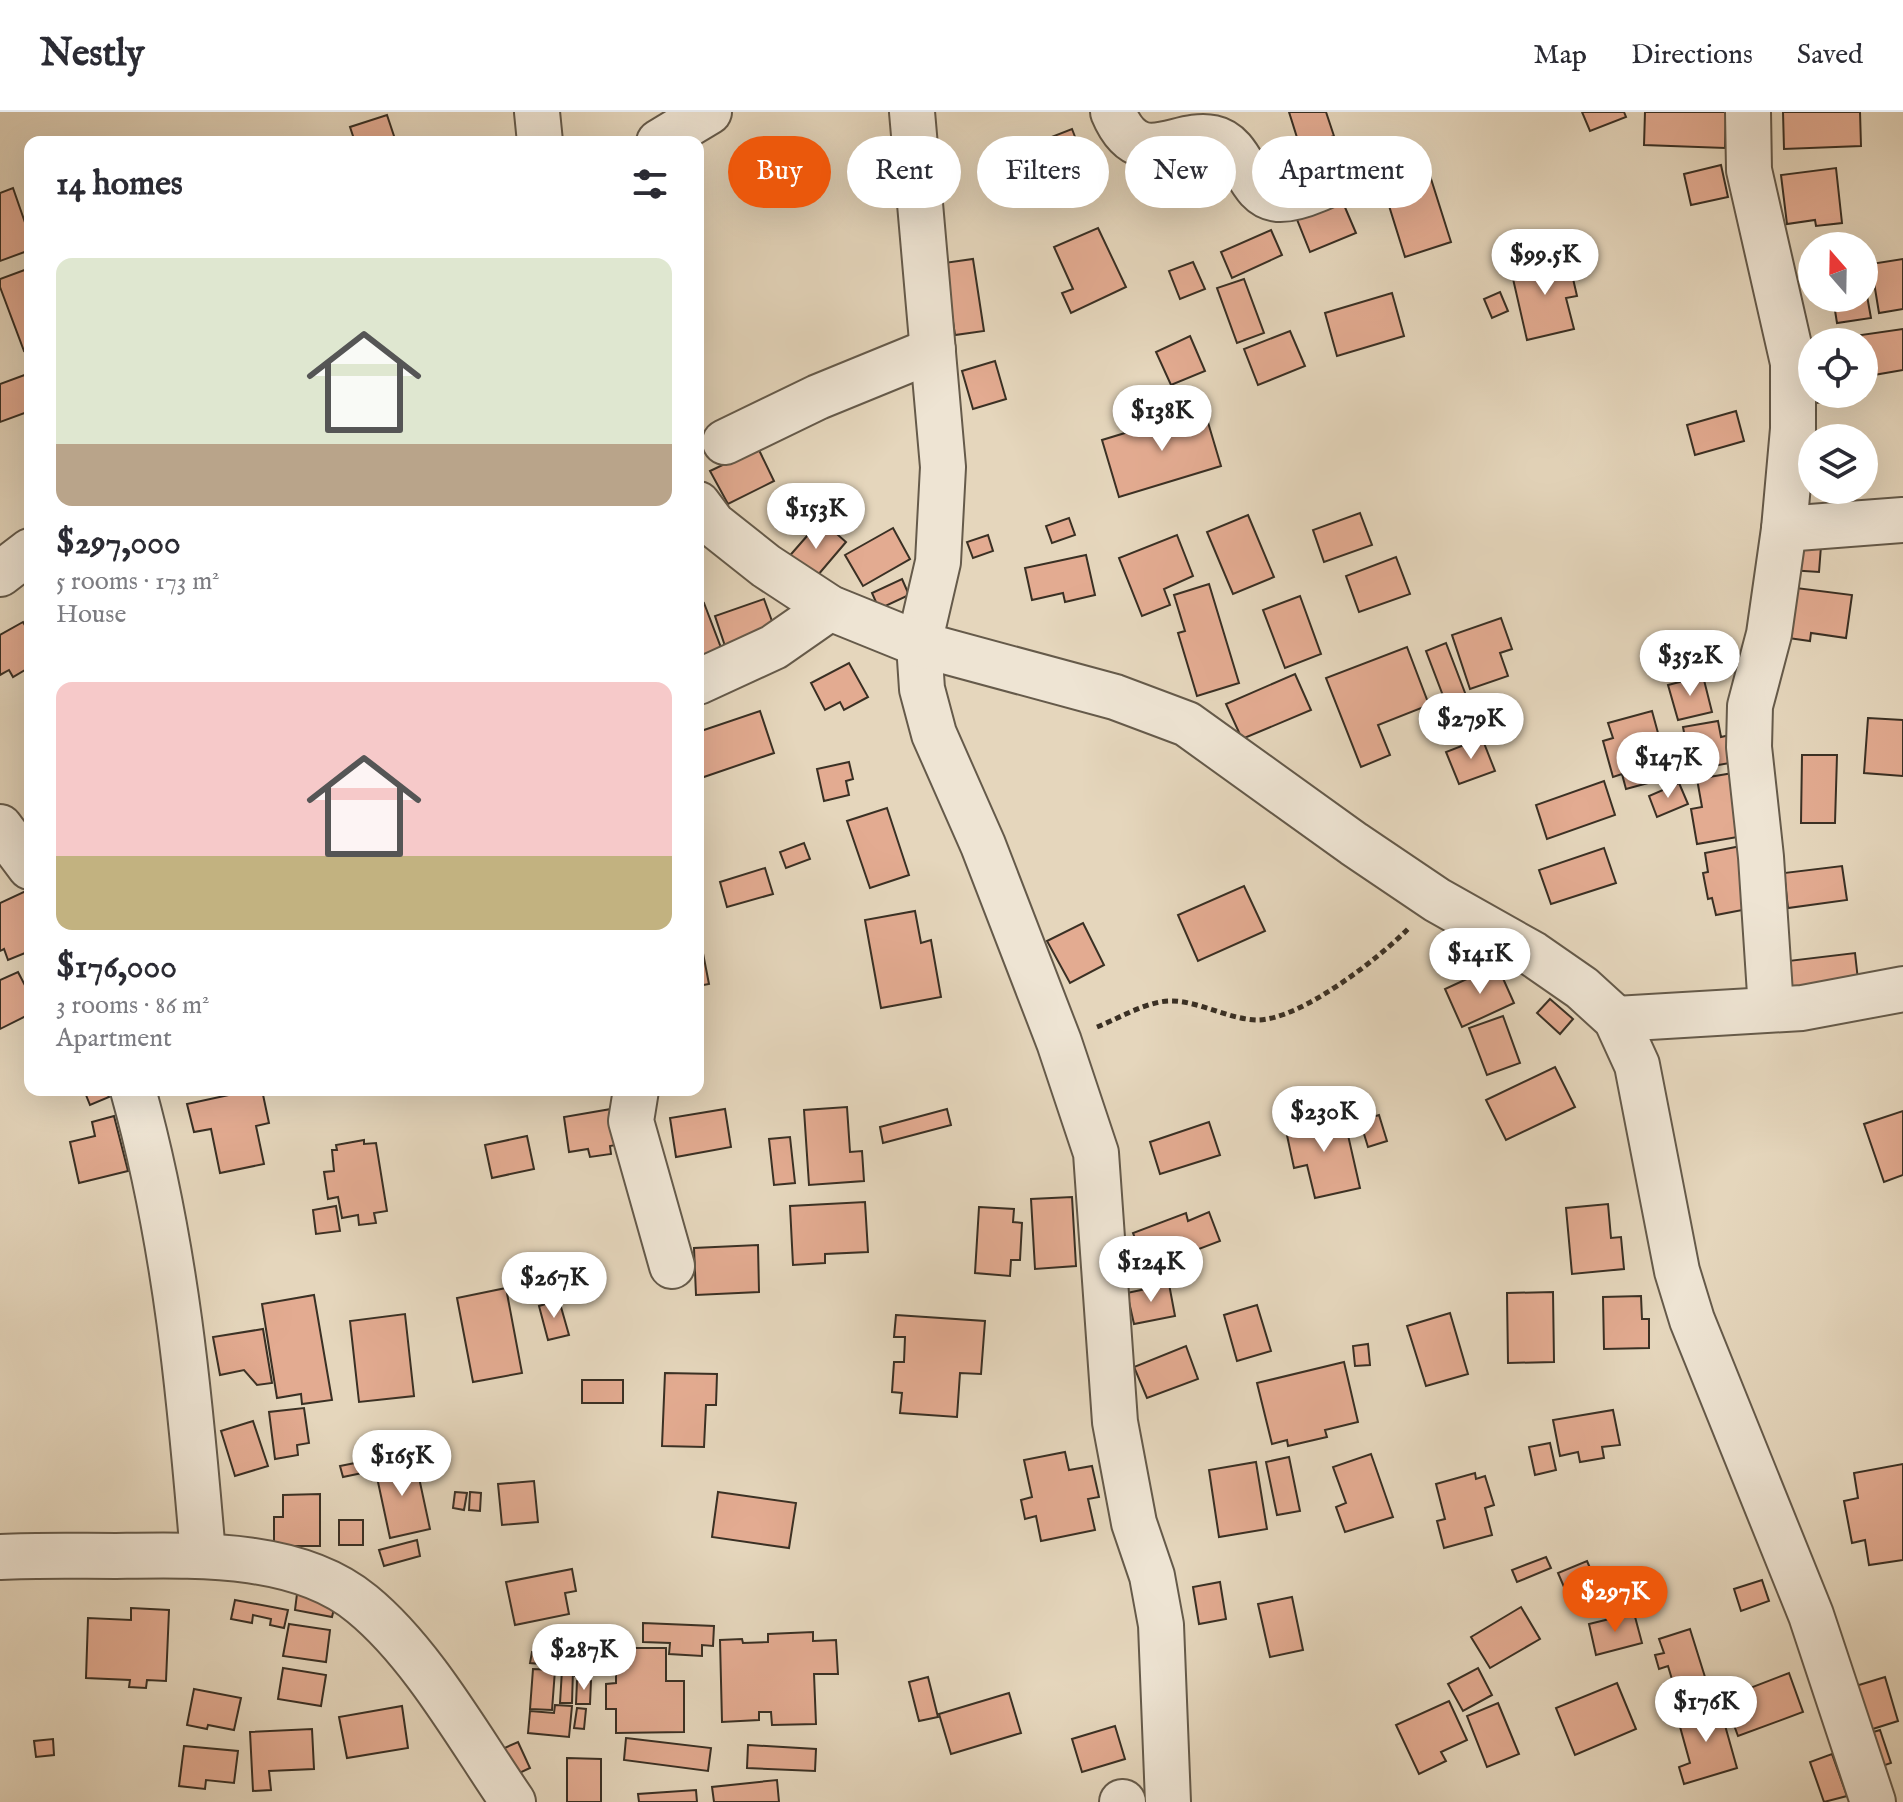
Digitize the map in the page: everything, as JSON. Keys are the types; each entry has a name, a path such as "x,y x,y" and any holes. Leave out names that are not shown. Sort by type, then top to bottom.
{"street":[{"path":"537,112 539,136"},
{"path":"669,136 709,112"},
{"path":"912,112 943,467 938,562 919,644 922,689 934,734 983,845 1059,1042 1096,1153 1115,1422 1134,1523 1152,1576 1161,1625 1168,1802"},
{"path":"1113,112 1117,123 1136,142 1162,147 1211,137 1229,144 1252,180"},
{"path":"1748,112 1749,170 1793,363 1793,429 1784,529 1769,634 1750,706 1749,747 1761,857 1771,1009"},
{"path":"725,442 818,397 933,350"},
{"path":"704,512 713,524 745,549 830,608 919,644 1115,697 1187,724 1437,900 1533,954 1582,988 1616,1019 1637,1065 1677,1271 1692,1320 1811,1615 1873,1802"},
{"path":"1784,529 1903,520"},
{"path":"704,679 774,647 830,608"},
{"path":"0,827 24,859"},
{"path":"1616,1019 1802,1008 1903,989"},
{"path":"134,1096 165,1219 188,1381 203,1555"},
{"path":"635,1096 631,1121 672,1266"},
{"path":"0,1557 203,1555 275,1565 327,1580 362,1604 412,1653 513,1802"}],"path":[{"path":"1059,1042 1161,1002 1193,1005 1227,1016 1258,1020 1291,1013 1335,987 1401,936 1437,900"}],"building":[{"path":"1289,112 1326,112 1334,136 1297,136"},
{"path":"1582,112 1624,112 1626,117 1590,131"},
{"path":"1645,112 1726,112 1725,148 1644,145"},
{"path":"1783,112 1860,112 1861,146 1784,149"},
{"path":"387,115 394,136 353,136 350,127"},
{"path":"1072,129 1075,136 1054,136"},
{"path":"1721,165 1728,197 1691,205 1684,174"},
{"path":"1836,168 1842,223 1816,226 1815,220 1787,224 1781,175"},
{"path":"1432,182 1451,242 1405,257 1390,208 1432,208"},
{"path":"13,188 24,220 24,252 0,261 0,193"},
{"path":"1317,208 1345,208 1356,233 1310,252 1296,217"},
{"path":"1098,228 1126,287 1071,313 1062,293 1073,289 1054,247"},
{"path":"1271,230 1282,255 1232,278 1221,252"},
{"path":"1568,257 1577,296 1566,298 1574,329 1527,340 1511,270"},
{"path":"973,259 984,331 955,335 944,263"},
{"path":"1903,259 1903,309 1879,313 1878,263"},
{"path":"1193,262 1205,289 1180,299 1169,271"},
{"path":"24,270 24,351 0,287 0,279"},
{"path":"1244,279 1264,333 1237,343 1217,288"},
{"path":"1500,292 1508,311 1492,318 1484,299"},
{"path":"1392,293 1404,336 1337,356 1325,313"},
{"path":"1835,312 1870,312 1871,318 1837,323"},
{"path":"1903,329 1903,370 1878,374 1878,333"},
{"path":"1290,331 1305,366 1258,385 1244,349"},
{"path":"1190,336 1205,371 1171,385 1156,352"},
{"path":"995,361 1006,399 973,409 962,371"},
{"path":"24,375 24,413 0,422 0,384"},
{"path":"1204,409 1221,466 1119,497 1102,440"},
{"path":"1736,411 1744,441 1695,455 1687,425"},
{"path":"758,448 774,481 728,504 710,471"},
{"path":"1360,513 1372,545 1324,562 1313,530"},
{"path":"1248,515 1274,577 1233,594 1207,532"},
{"path":"1069,518 1075,535 1052,543 1046,526"},
{"path":"821,520 846,542 812,582 786,560"},
{"path":"893,528 910,559 863,586 845,555"},
{"path":"988,535 993,551 973,558 967,542"},
{"path":"1177,535 1193,576 1164,589 1170,605 1142,616 1119,558"},
{"path":"1791,544 1821,546 1819,572 1789,570"},
{"path":"1086,555 1095,595 1065,602 1063,593 1032,600 1025,568"},
{"path":"1396,557 1410,594 1359,612 1346,576"},
{"path":"902,579 909,595 879,609 872,593"},
{"path":"1209,584 1239,683 1197,696 1178,633 1185,631 1174,595"},
{"path":"1788,587 1852,595 1846,638 1811,633 1810,641 1781,637"},
{"path":"1300,596 1321,654 1285,668 1263,610"},
{"path":"764,599 777,635 727,652 715,616"},
{"path":"704,603 723,653 704,660"},
{"path":"1501,618 1512,649 1500,653 1508,676 1470,689 1452,635"},
{"path":"24,624 24,671 13,677 9,670 0,675 0,635"},
{"path":"1446,643 1470,706 1450,714 1426,651"},
{"path":"1407,647 1429,705 1378,725 1390,755 1361,767 1326,678"},
{"path":"849,663 868,697 844,710 840,702 825,710 811,683"},
{"path":"1295,674 1311,710 1242,739 1226,704"},
{"path":"1703,676 1712,712 1678,720 1668,685"},
{"path":"760,711 774,753 704,777 704,730"},
{"path":"1652,711 1670,777 1626,789 1622,774 1613,777 1603,741 1613,738 1608,723"},
{"path":"1868,718 1903,720 1903,776 1864,773"},
{"path":"1718,721 1721,737 1730,735 1735,762 1691,770 1683,727"},
{"path":"1482,738 1495,771 1459,784 1446,752"},
{"path":"1802,755 1837,755 1835,823 1801,823"},
{"path":"849,762 853,779 846,781 849,795 824,801 817,769"},
{"path":"1739,772 1749,835 1697,844 1691,809 1702,807 1697,779"},
{"path":"1604,781 1615,815 1547,839 1536,805"},
{"path":"1679,783 1688,804 1657,817 1649,796"},
{"path":"887,808 909,875 870,888 847,821"},
{"path":"804,843 810,859 786,868 780,852"},
{"path":"1741,846 1753,908 1716,915 1712,898 1708,899 1703,873 1708,872 1705,853"},
{"path":"1604,848 1616,883 1551,904 1539,870"},
{"path":"1842,866 1847,900 1788,908 1784,873"},
{"path":"765,868 773,894 727,907 720,882"},
{"path":"1244,886 1265,931 1198,961 1178,915"},
{"path":"24,892 24,953 8,960 4,949 0,951 0,903"},
{"path":"915,911 921,943 931,940 941,997 881,1008 865,920"},
{"path":"1083,923 1104,965 1070,983 1047,941"},
{"path":"1855,953 1859,989 1793,996 1788,961"},
{"path":"704,958 709,984 704,985"},
{"path":"1497,965 1514,1003 1462,1027 1445,989"},
{"path":"18,972 24,984 24,1017 0,1029 0,980"},
{"path":"1550,999 1573,1019 1560,1034 1537,1013"},
{"path":"1503,1016 1520,1063 1487,1075 1469,1028"},
{"path":"1555,1067 1575,1107 1506,1140 1486,1100"},
{"path":"86,1096 109,1096 109,1097 90,1105"},
{"path":"224,1096 263,1096 269,1123 256,1126 264,1164 220,1173 211,1129 194,1132 187,1104"},
{"path":"847,1107 850,1152 862,1151 864,1181 809,1185 804,1110"},
{"path":"611,1109 616,1145 610,1146 611,1154 590,1157 588,1149 569,1152 564,1117"},
{"path":"725,1109 731,1147 676,1157 670,1118"},
{"path":"947,1109 951,1125 883,1143 880,1127"},
{"path":"1903,1111 1903,1175 1884,1182 1864,1124"},
{"path":"1343,1113 1360,1188 1315,1198 1307,1165 1294,1168 1285,1126"},
{"path":"1379,1115 1387,1141 1368,1147 1360,1121"},
{"path":"114,1116 128,1171 79,1183 70,1142 95,1136 92,1122"},
{"path":"1209,1122 1220,1155 1160,1174 1150,1142"},
{"path":"527,1136 534,1169 492,1178 485,1145"},
{"path":"790,1137 795,1183 774,1185 769,1139"},
{"path":"364,1140 364,1144 376,1143 387,1211 374,1213 376,1223 359,1225 358,1215 342,1218 338,1197 328,1199 324,1172 334,1171 332,1150 337,1150 336,1145"},
{"path":"1072,1197 1076,1266 1035,1269 1031,1199"},
{"path":"865,1202 868,1252 825,1254 825,1263 793,1265 790,1206"},
{"path":"1608,1204 1611,1238 1621,1237 1624,1269 1572,1274 1566,1208"},
{"path":"336,1206 340,1231 316,1234 313,1210"},
{"path":"979,1207 1014,1209 1013,1222 1022,1223 1020,1260 1011,1260 1010,1276 975,1273"},
{"path":"1209,1212 1220,1241 1178,1257 1176,1249 1144,1261 1133,1233 1186,1213 1188,1221"},
{"path":"758,1245 759,1292 696,1295 694,1248"},
{"path":"1169,1284 1175,1316 1134,1324 1127,1293"},
{"path":"506,1288 522,1373 473,1382 457,1298"},
{"path":"1553,1292 1554,1362 1508,1363 1507,1293"},
{"path":"314,1295 332,1400 302,1404 301,1394 277,1398 262,1304"},
{"path":"1641,1296 1642,1319 1649,1319 1649,1348 1604,1349 1603,1297"},
{"path":"559,1300 569,1335 548,1340 539,1306"},
{"path":"1257,1305 1271,1351 1237,1361 1224,1315"},
{"path":"1450,1313 1468,1374 1426,1386 1407,1326"},
{"path":"405,1314 414,1396 359,1402 350,1321"},
{"path":"896,1315 985,1321 981,1374 960,1373 957,1417 900,1413 902,1393 892,1392 894,1362 904,1362 905,1337 894,1337"},
{"path":"263,1329 272,1383 257,1385 244,1370 220,1375 213,1337"},
{"path":"1368,1344 1370,1365 1355,1366 1353,1346"},
{"path":"1186,1346 1198,1379 1147,1398 1134,1367"},
{"path":"1344,1362 1358,1422 1325,1430 1327,1437 1288,1446 1287,1440 1272,1444 1257,1383"},
{"path":"665,1373 717,1374 716,1405 706,1405 704,1447 662,1446"},
{"path":"582,1380 623,1380 623,1403 582,1403"},
{"path":"304,1408 309,1443 297,1445 298,1455 275,1459 269,1412"},
{"path":"1613,1410 1620,1445 1602,1447 1604,1458 1580,1462 1578,1452 1560,1456 1553,1420"},
{"path":"253,1421 268,1466 235,1476 221,1431"},
{"path":"1550,1443 1556,1470 1535,1475 1529,1447"},
{"path":"1065,1452 1069,1470 1092,1466 1099,1497 1088,1499 1095,1530 1041,1541 1036,1516 1025,1519 1021,1500 1032,1497 1024,1460"},
{"path":"1371,1454 1393,1517 1345,1532 1336,1507 1346,1503 1333,1467"},
{"path":"1289,1457 1300,1511 1277,1515 1266,1462"},
{"path":"415,1459 430,1529 390,1538 375,1468"},
{"path":"365,1461 367,1472 343,1477 340,1466"},
{"path":"1256,1462 1267,1529 1219,1537 1209,1470"},
{"path":"1903,1464 1903,1560 1869,1565 1865,1540 1852,1543 1844,1501 1858,1498 1854,1473"},
{"path":"1475,1473 1476,1479 1485,1476 1494,1505 1485,1508 1492,1535 1444,1548 1437,1521 1445,1519 1436,1484"},
{"path":"534,1481 538,1522 502,1525 498,1484"},
{"path":"455,1492 467,1493 464,1510 453,1508"},
{"path":"470,1492 481,1493 480,1511 469,1510"},
{"path":"718,1492 796,1503 789,1548 712,1537"},
{"path":"320,1494 320,1546 274,1546 274,1517 283,1517 283,1495"},
{"path":"339,1520 363,1520 363,1545 339,1545"},
{"path":"417,1540 420,1556 384,1566 379,1550"},
{"path":"1546,1557 1551,1568 1517,1582 1512,1570"},
{"path":"1587,1561 1602,1596 1573,1608 1558,1573"},
{"path":"572,1569 576,1591 565,1593 569,1614 515,1625 506,1582"},
{"path":"1762,1580 1769,1601 1741,1611 1734,1589"},
{"path":"1220,1582 1226,1619 1199,1624 1193,1587"},
{"path":"297,1594 336,1600 332,1617 295,1610"},
{"path":"1292,1597 1303,1650 1270,1657 1258,1604"},
{"path":"235,1600 288,1610 284,1628 270,1625 271,1619 253,1615 252,1623 231,1619"},
{"path":"1521,1607 1540,1639 1490,1668 1471,1637"},
{"path":"131,1608 169,1610 166,1681 147,1680 146,1688 129,1687 130,1680 86,1678 88,1618 131,1620"},
{"path":"1634,1613 1642,1643 1596,1655 1589,1624"},
{"path":"643,1623 714,1626 713,1646 702,1645 702,1656 669,1654 670,1643 643,1642"},
{"path":"289,1624 330,1630 326,1662 283,1656"},
{"path":"1690,1629 1705,1677 1674,1686 1668,1666 1659,1669 1655,1655 1664,1653 1659,1639"},
{"path":"813,1632 813,1641 836,1640 838,1674 814,1674 816,1724 772,1725 771,1712 759,1712 759,1720 722,1722 720,1640 768,1642 768,1634"},
{"path":"616,1648 666,1648 666,1681 684,1681 684,1732 616,1733 616,1709 606,1709 606,1684 616,1683"},
{"path":"577,1650 588,1651 587,1676 575,1676"},
{"path":"532,1652 554,1654 552,1665 530,1663"},
{"path":"283,1668 326,1675 321,1706 278,1699"},
{"path":"1478,1668 1492,1695 1463,1711 1448,1684"},
{"path":"533,1669 555,1670 552,1710 530,1709"},
{"path":"562,1670 573,1670 572,1703 560,1703"},
{"path":"1789,1673 1803,1712 1738,1736 1724,1698"},
{"path":"928,1677 938,1717 919,1721 909,1682"},
{"path":"1885,1677 1898,1721 1860,1733 1846,1689"},
{"path":"577,1681 591,1681 590,1704 576,1704"},
{"path":"1617,1683 1636,1729 1575,1755 1556,1708"},
{"path":"194,1689 241,1698 234,1730 187,1725"},
{"path":"1009,1693 1021,1733 951,1754 939,1714"},
{"path":"1449,1701 1467,1740 1441,1752 1446,1761 1419,1774 1396,1725"},
{"path":"1498,1703 1519,1754 1487,1767 1467,1716"},
{"path":"1719,1704 1737,1768 1684,1784 1679,1767 1690,1763 1677,1716"},
{"path":"555,1705 572,1706 569,1737 528,1733 530,1711 554,1713"},
{"path":"402,1706 408,1748 347,1758 339,1717"},
{"path":"577,1708 586,1709 584,1729 574,1728"},
{"path":"1115,1726 1125,1759 1082,1772 1072,1739"},
{"path":"312,1729 314,1769 269,1771 271,1790 253,1791 250,1732"},
{"path":"1880,1730 1891,1763 1871,1770 1860,1736"},
{"path":"626,1738 711,1748 708,1771 624,1760"},
{"path":"53,1739 54,1755 36,1757 34,1741"},
{"path":"518,1742 530,1768 513,1776 500,1750"},
{"path":"748,1745 816,1749 815,1771 747,1768"},
{"path":"184,1746 238,1751 234,1783 206,1780 205,1789 179,1786"},
{"path":"1832,1754 1847,1796 1824,1802 1810,1762"},
{"path":"567,1758 601,1759 601,1802 567,1802"},
{"path":"777,1780 779,1802 714,1802 712,1787"},
{"path":"696,1790 697,1802 639,1802 638,1794"}]}
